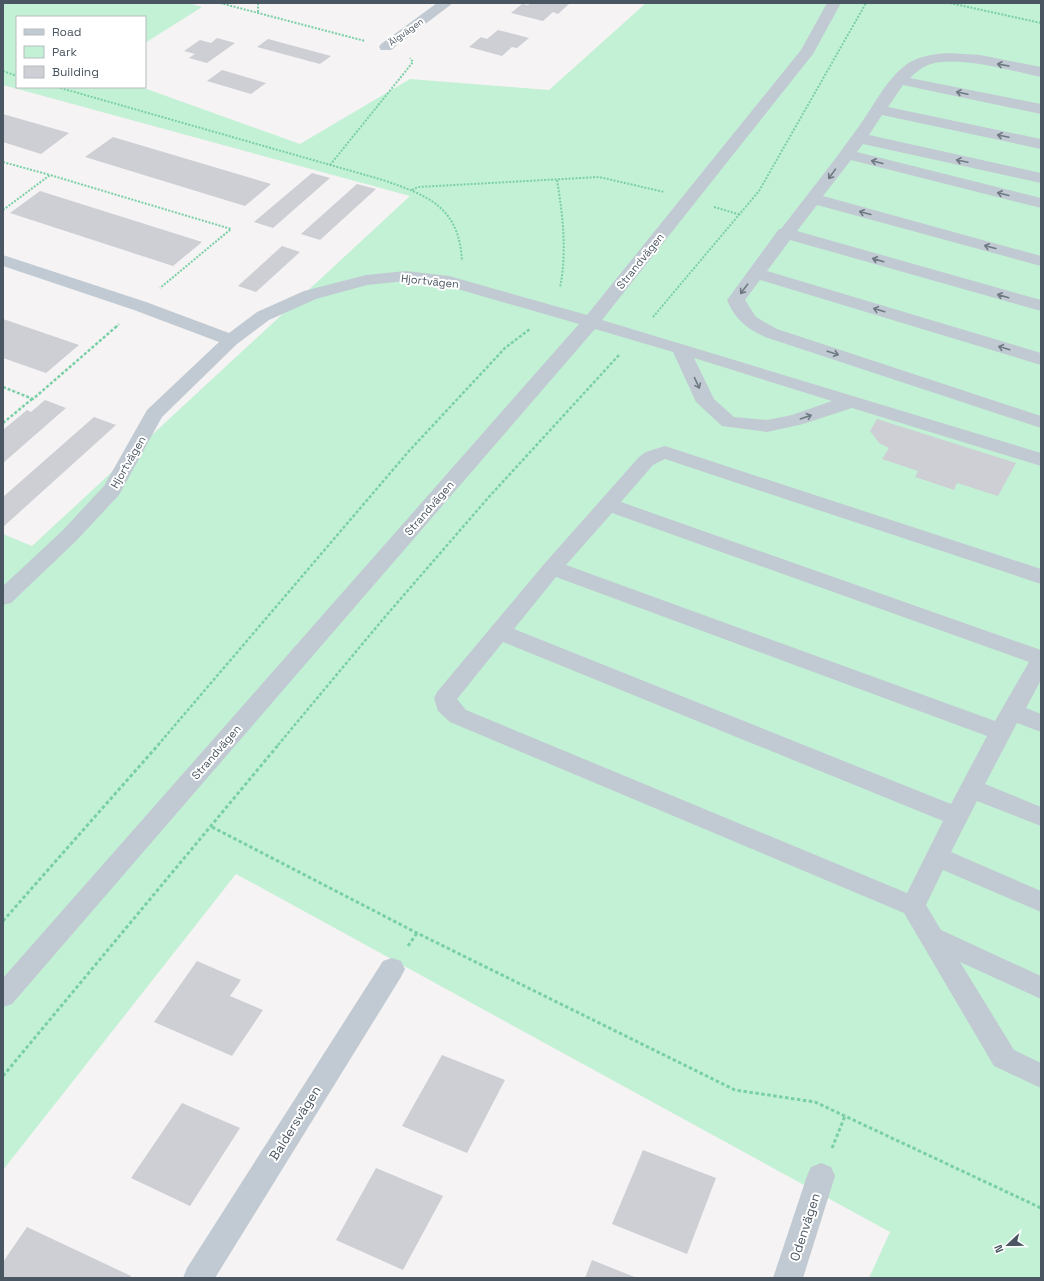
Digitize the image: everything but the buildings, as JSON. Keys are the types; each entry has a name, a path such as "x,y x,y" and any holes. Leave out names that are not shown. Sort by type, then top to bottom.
{"street":[{"name":"Älgvägen","path":"386,47 446,3"},
{"name":"Strandvägen","path":"3,996 591,322 808,51 834,3"},
{"path":"1041,72 960,58 940,57 923,61 911,67 899,80 860,138 846,154 814,199 785,233 736,300 741,313 751,324 771,333 1041,422"},
{"path":"899,80 1041,110"},
{"path":"880,110 1041,144"},
{"path":"860,138 1041,178"},
{"path":"846,154 1041,203"},
{"path":"814,199 1041,261"},
{"path":"785,233 1041,306"},
{"path":"3,260 140,306 231,340"},
{"path":"756,273 1041,359"},
{"name":"Hjortvägen","path":"3,598 69,536 112,490 154,414 231,340 263,316 310,295 366,280 406,276 449,281 680,348 850,402 1041,460"},
{"path":"680,348 706,402 729,422 767,426 796,420 850,402"},
{"path":"1041,577 670,452 653,456 646,461 552,568 445,698 446,705 458,716 913,906 934,938 1004,1058 1041,1076"},
{"path":"607,504 1041,659 1011,711 972,789 956,816 913,906"},
{"path":"552,568 1000,732"},
{"path":"499,632 956,816"},
{"path":"1011,711 1041,723"},
{"path":"972,789 1041,818"},
{"path":"937,857 1041,902"},
{"path":"934,938 1041,988"},
{"name":"Baldersvägen","path":"198,1278 392,969"},
{"name":"Odenvägen","path":"788,1278 821,1176"}],"path":[{"path":"220,3 386,47 408,55 413,62 330,165"},
{"path":"258,3 258,12"},
{"path":"3,1076 155,893 212,827 384,618 488,498 637,336 741,215 759,191 866,3"},
{"path":"950,3 1041,23"},
{"path":"3,72 16,76"},
{"path":"60,88 412,190 437,204 454,222 460,232 462,243 462,264 449,281"},
{"path":"3,162 231,229 3,423"},
{"path":"3,210 50,175"},
{"path":"412,190 418,188 599,177 668,193"},
{"path":"3,921 132,777 414,446 506,348 552,310 558,298 563,271 564,221 557,180"},
{"path":"713,206 741,215"},
{"path":"3,387 33,398"},
{"path":"212,827 417,933 735,1090 815,1102 1041,1208"}],"green space":[{"path":"3,3 188,3 202,7 146,42 146,16 16,16 16,88 144,88 300,144 410,79 549,90 646,3 1041,3 1041,1278 869,1278 890,1232 236,874 3,1170 3,534 32,546 410,196 3,85"}]}
